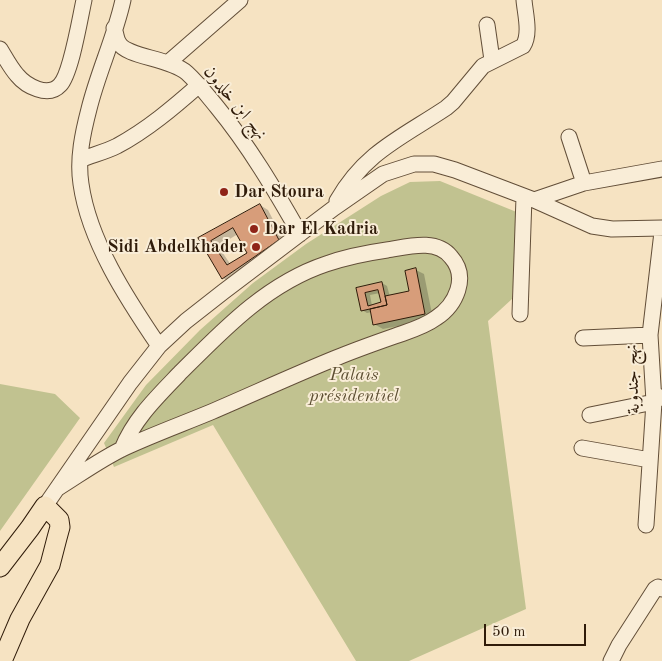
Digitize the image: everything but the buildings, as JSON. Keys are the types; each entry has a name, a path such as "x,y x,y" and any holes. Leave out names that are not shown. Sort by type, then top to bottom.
{"main road":[{"path":"0,567 45,506 59,520 60,528 50,564 20,619 2,661"},
{"path":"30,528 38,536 50,564"}],"street":[{"path":"0,49 17,76 27,84 45,91 52,90 60,85 68,71 84,0"},
{"path":"123,0 89,108 80,160 80,183 89,218 102,248 131,306 159,346"},
{"path":"169,62 240,0"},
{"path":"334,208 355,175 381,149 446,108 479,69 492,60 515,51 526,41 524,0"},
{"path":"487,25 492,60"},
{"name":"نهج ابن خلدون","path":"114,28 122,48 130,52 169,62 186,72 199,85 230,123 259,164 300,234"},
{"path":"80,160 116,146 130,138 158,119 199,85"},
{"path":"569,137 584,184"},
{"path":"45,506 125,390 159,346 186,321 223,292 334,208 383,174 414,164 434,164 529,198 592,226 612,229 662,228"},
{"path":"529,198 584,184 662,169"},
{"path":"520,314 529,198"},
{"name":"نهج جندوبة","path":"646,525 650,460 657,433 658,399 650,335 662,232"},
{"path":"58,488 122,449 335,358 419,328 436,319 448,308 456,296 460,283 460,273 456,263 449,254 438,247 422,245 357,254 324,264 292,278 263,296 238,316 152,402 127,436 122,449"},
{"path":"583,338 650,335"},
{"path":"590,416 658,399"},
{"path":"582,448 650,460"},
{"path":"611,661 619,645 655,589 662,589"}],"green space":[{"name":"Palais présidentiel","path":"440,181 519,213 512,299 488,321 526,609 409,661 356,661 213,425 114,467 104,443 146,385 200,330 253,283 306,244 381,196 410,182"},
{"path":"0,384 55,394 80,418 0,531"}],"place":[{"name":"Dar Stoura","path":"224,192"},
{"name":"Dar El Kadria","path":"254,229"},
{"name":"Sidi Abdelkhader","path":"256,247"}]}
